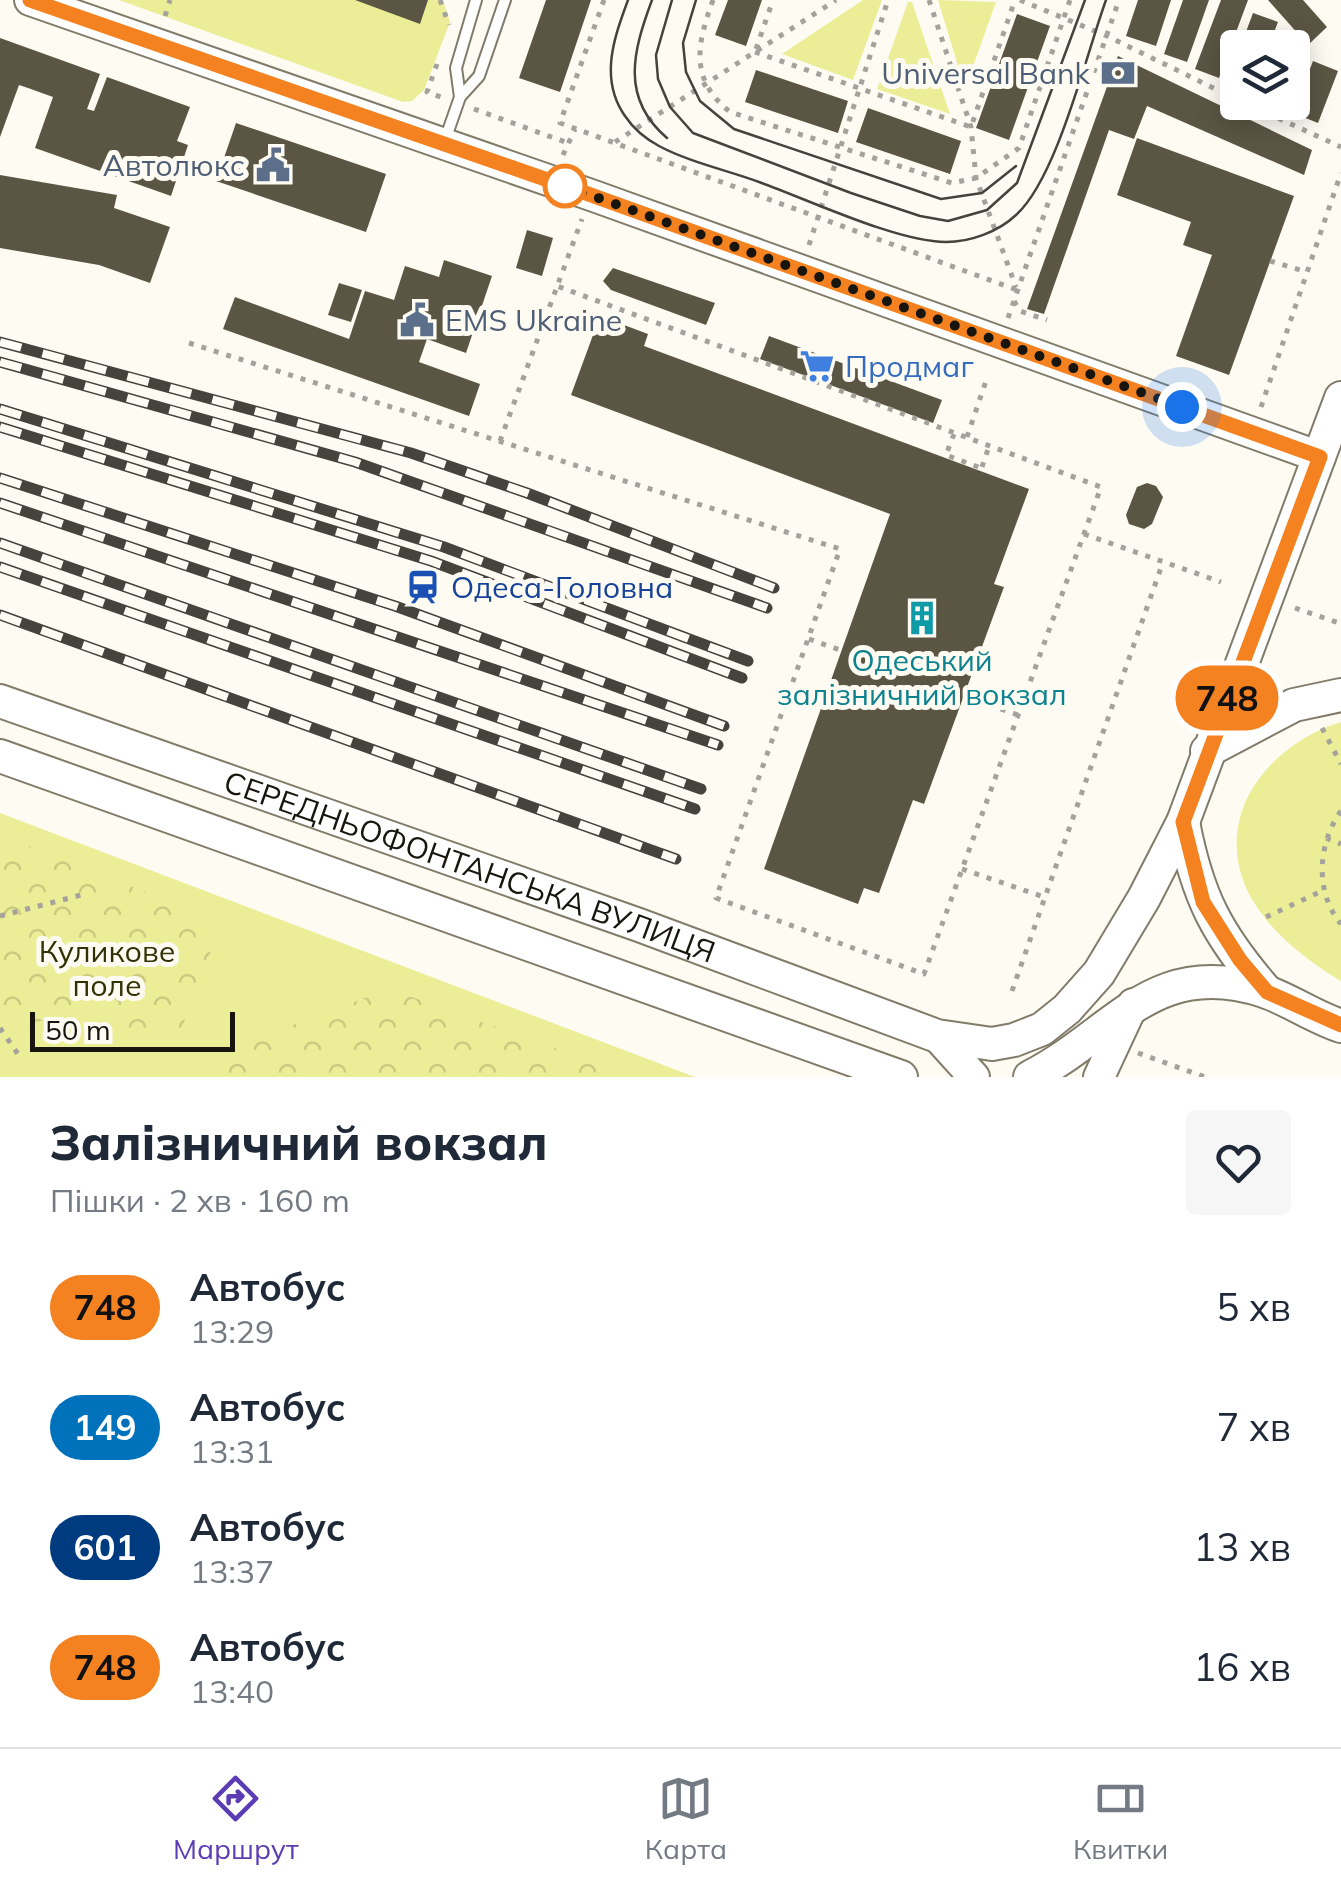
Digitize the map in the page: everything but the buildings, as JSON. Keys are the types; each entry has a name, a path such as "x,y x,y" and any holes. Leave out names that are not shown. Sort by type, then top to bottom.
{"main road":[{"path":"30,0 591,195 1320,457"},
{"name":"СЕРЕДНЬОФОНТАНСЬКА ВУЛИЦЯ","path":"0,701 639,925 938,1036 992,1044 1014,1040 1042,1029 1067,1009 1099,973 1183,822 1206,751 1341,398"},
{"path":"1206,751 1294,705 1341,695"},
{"name":"СЕРЕДНЬОФОНТАНСЬКА ВУЛИЦЯ","path":"0,756 901,1077"},
{"path":"1183,822 1193,874 1215,926 1267,992"},
{"path":"1030,1077 1133,1004 1181,984 1212,982 1267,992 1341,1026"},
{"path":"1099,1077 1133,1004"},
{"path":"938,1036 974,1077"}],"lane":[{"path":"444,144 458,100 456,68 476,0"},
{"path":"458,100 479,76 506,0"}],"path":[{"path":"440,0 450,28"},
{"path":"604,0 560,122 1017,290"},
{"path":"713,0 698,50 704,84 730,112 952,183 976,178 1019,148 1070,0"},
{"path":"755,52 773,0"},
{"path":"615,142 836,0"},
{"path":"801,271 888,0"},
{"path":"930,0 971,128 976,178 1017,290"},
{"path":"971,128 1018,0 1107,36 1220,91"},
{"path":"1008,318 1120,0"},
{"path":"755,52 971,128"},
{"path":"427,92 458,100 568,143"},
{"path":"1282,120 1341,147"},
{"path":"1253,432 1341,173"},
{"path":"500,441 591,195"},
{"path":"1270,261 1307,272"},
{"path":"189,342 840,549 716,898 924,974 1101,487 557,286"},
{"path":"1014,301 1020,311 1047,320"},
{"path":"967,438 987,378"},
{"path":"954,434 946,455 981,469 989,446"},
{"path":"1084,534 1221,582"},
{"path":"1012,991 1163,562"},
{"path":"1290,606 1339,623"},
{"path":"808,639 840,650"},
{"path":"964,696 1018,715"},
{"path":"1322,728 1341,764"},
{"path":"1341,811 1326,838 1321,864 1324,890 1341,924"},
{"path":"1326,838 1341,844"},
{"path":"962,869 1044,898"},
{"path":"1266,917 1324,890"},
{"path":"0,916 85,894"},
{"path":"0,1028 20,1057"},
{"path":"1125,1048 1205,1077"}],"green space":[{"path":"119,0 443,0 450,22 424,90 412,101 403,102"},
{"path":"863,0 882,0 853,80 782,54"},
{"path":"938,0 996,2 965,89"},
{"path":"908,2 912,2 950,114 877,89"},
{"path":"1341,722 1341,981 1288,943 1256,906 1238,863 1237,836 1242,810 1271,765 1315,732"},
{"name":"Куликове поле","path":"0,813 695,1077 0,1077"},
{"path":"0,835 222,922 178,1038 123,1041 108,996 0,1036"},
{"path":"389,989 636,1077 209,1077 204,1058"}],"tram line":[{"path":"628,0 614,44 611,73 617,102 645,137 683,157 878,227 946,242 992,231 1016,215 1031,197 1045,174 1069,114 1106,0"},
{"path":"652,0 640,37 635,73 642,107 667,138"},
{"path":"672,0 656,55 658,79 670,107 693,133 851,193 948,221 987,210 1017,183 1085,0"},
{"path":"696,0 683,43 686,72 700,101 734,129 941,199 982,193 1016,166"}],"railway":[{"path":"0,342 411,453 774,588"},
{"path":"0,362 355,462 767,608"},
{"path":"0,409 444,547 748,661"},
{"path":"0,427 431,561 742,678"},
{"path":"0,478 395,606 724,726"},
{"path":"0,503 718,745"},
{"path":"0,543 701,789"},
{"path":"0,567 695,809"},
{"path":"0,615 676,859"}],"bus line":[{"name":"748","path":"30,0 591,195 1320,457 1206,751 1183,822 1203,902 1240,960 1267,992 1341,1025"}],"place":[{"name":"Universal Bank","path":"1118,73"},
{"name":"Автолюкс","path":"273,165"},
{"name":"EMS Ukraine","path":"417,320"},
{"name":"Продмаг","path":"817,366"},
{"name":"Одеса-Головна","path":"423,587"},
{"name":"Одеський залізничний вокзал","path":"922,618"}],"route":[{"path":"565,186 1182,407"}]}
